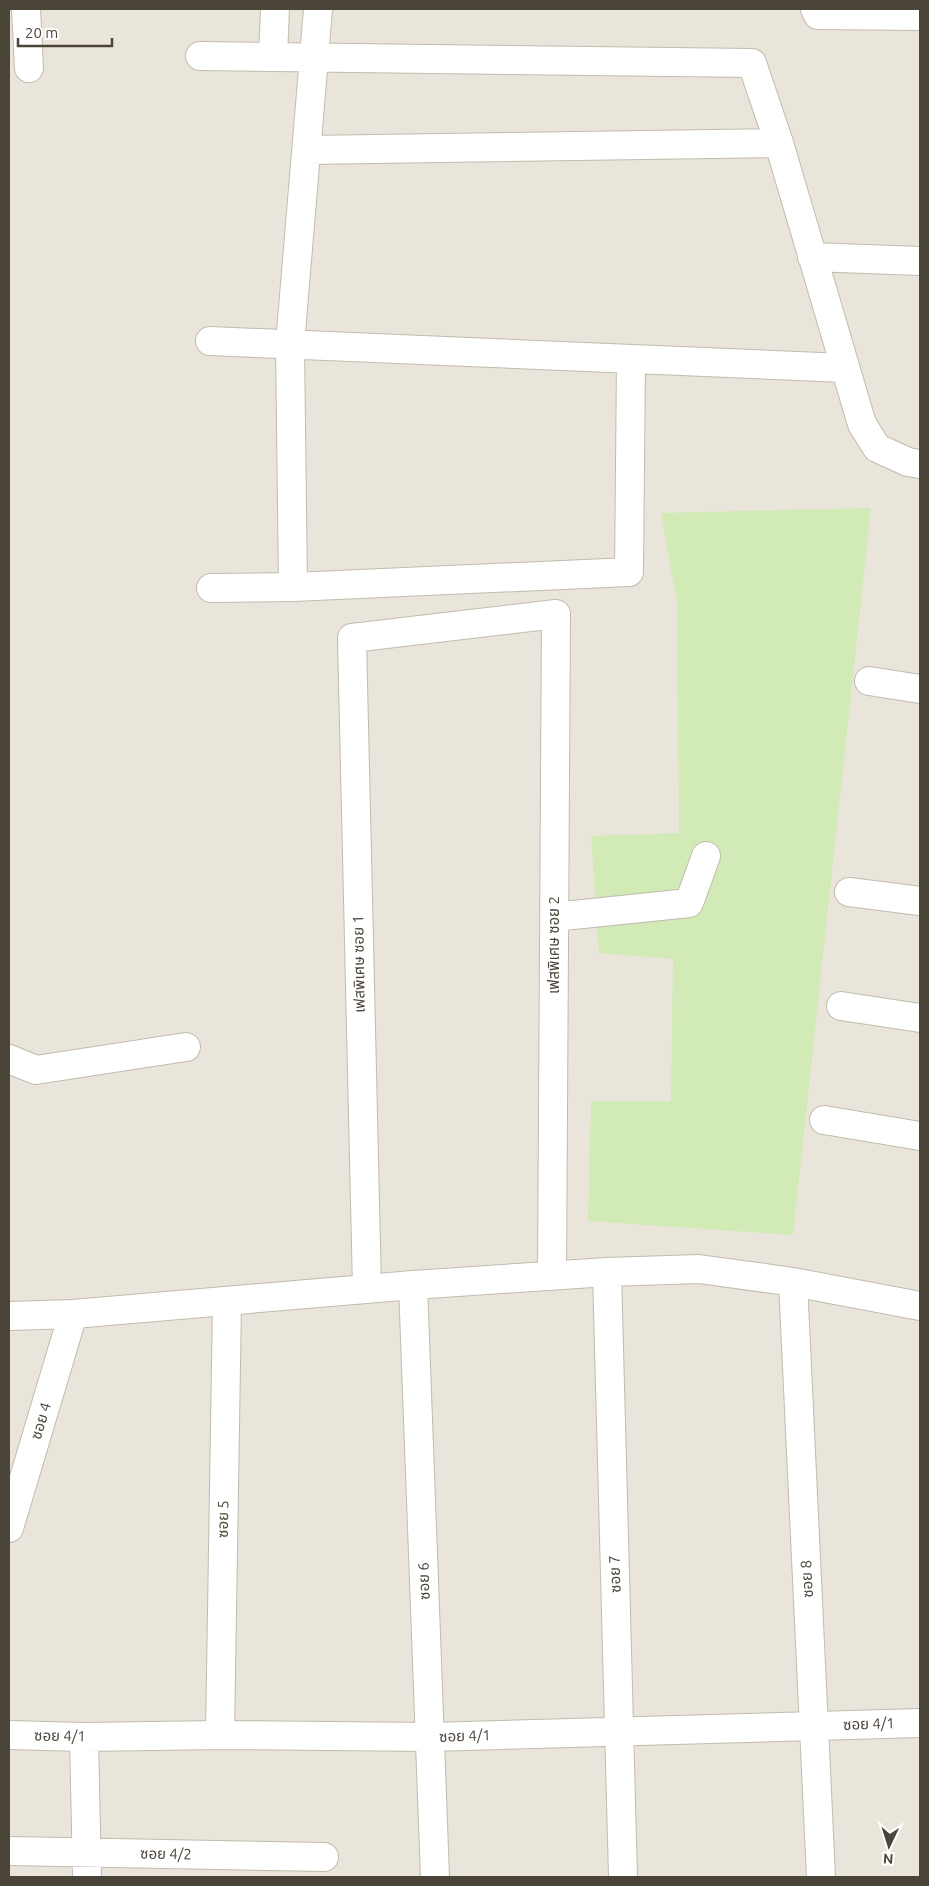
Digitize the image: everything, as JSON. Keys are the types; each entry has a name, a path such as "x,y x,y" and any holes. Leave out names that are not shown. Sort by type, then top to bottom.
{"street":[{"path":"26,9 29,68"},
{"path":"273,57 275,9"},
{"path":"293,587 290,344 316,57 318,9"},
{"path":"816,12 920,16"},
{"path":"200,56 752,63 779,144 862,424 877,448 908,462 920,464"},
{"path":"307,150 779,144"},
{"path":"812,257 920,261"},
{"path":"210,341 845,368"},
{"path":"211,588 293,587 629,572 631,358"},
{"name":"เฟสพิเศษ ซอย 1","path":"367,1290 352,638 556,614"},
{"name":"เฟสพิเศษ ซอย 2","path":"552,1276 556,614"},
{"path":"869,681 920,689"},
{"path":"554,916 689,903 706,856"},
{"path":"849,892 920,901"},
{"path":"841,1006 920,1018"},
{"path":"9,1059 36,1070 186,1047"},
{"path":"824,1120 920,1136"},
{"path":"9,1316 73,1314 227,1303 414,1285 607,1272 699,1269 793,1282 920,1306"},
{"name":"ซอย 7","path":"607,1272 623,1877"},
{"name":"ซอย 8","path":"793,1282 820,1877"},
{"name":"ซอย 6","path":"414,1285 435,1877"},
{"name":"ซอย 5","path":"220,1735 227,1303"},
{"name":"ซอย 4","path":"9,1528 73,1314"},
{"name":"ซอย 4/1","path":"9,1735 84,1737 220,1735 430,1737 920,1723"},
{"path":"84,1737 87,1865"},
{"name":"ซอย 4/2","path":"9,1851 87,1865 324,1857"}],"shaded area":[{"path":"9,9 920,9 920,1877 9,1877"}],"green space":[{"path":"871,508 793,1235 588,1221 591,1101 671,1101 673,959 599,953 591,836 679,833 677,603 661,513"}]}
